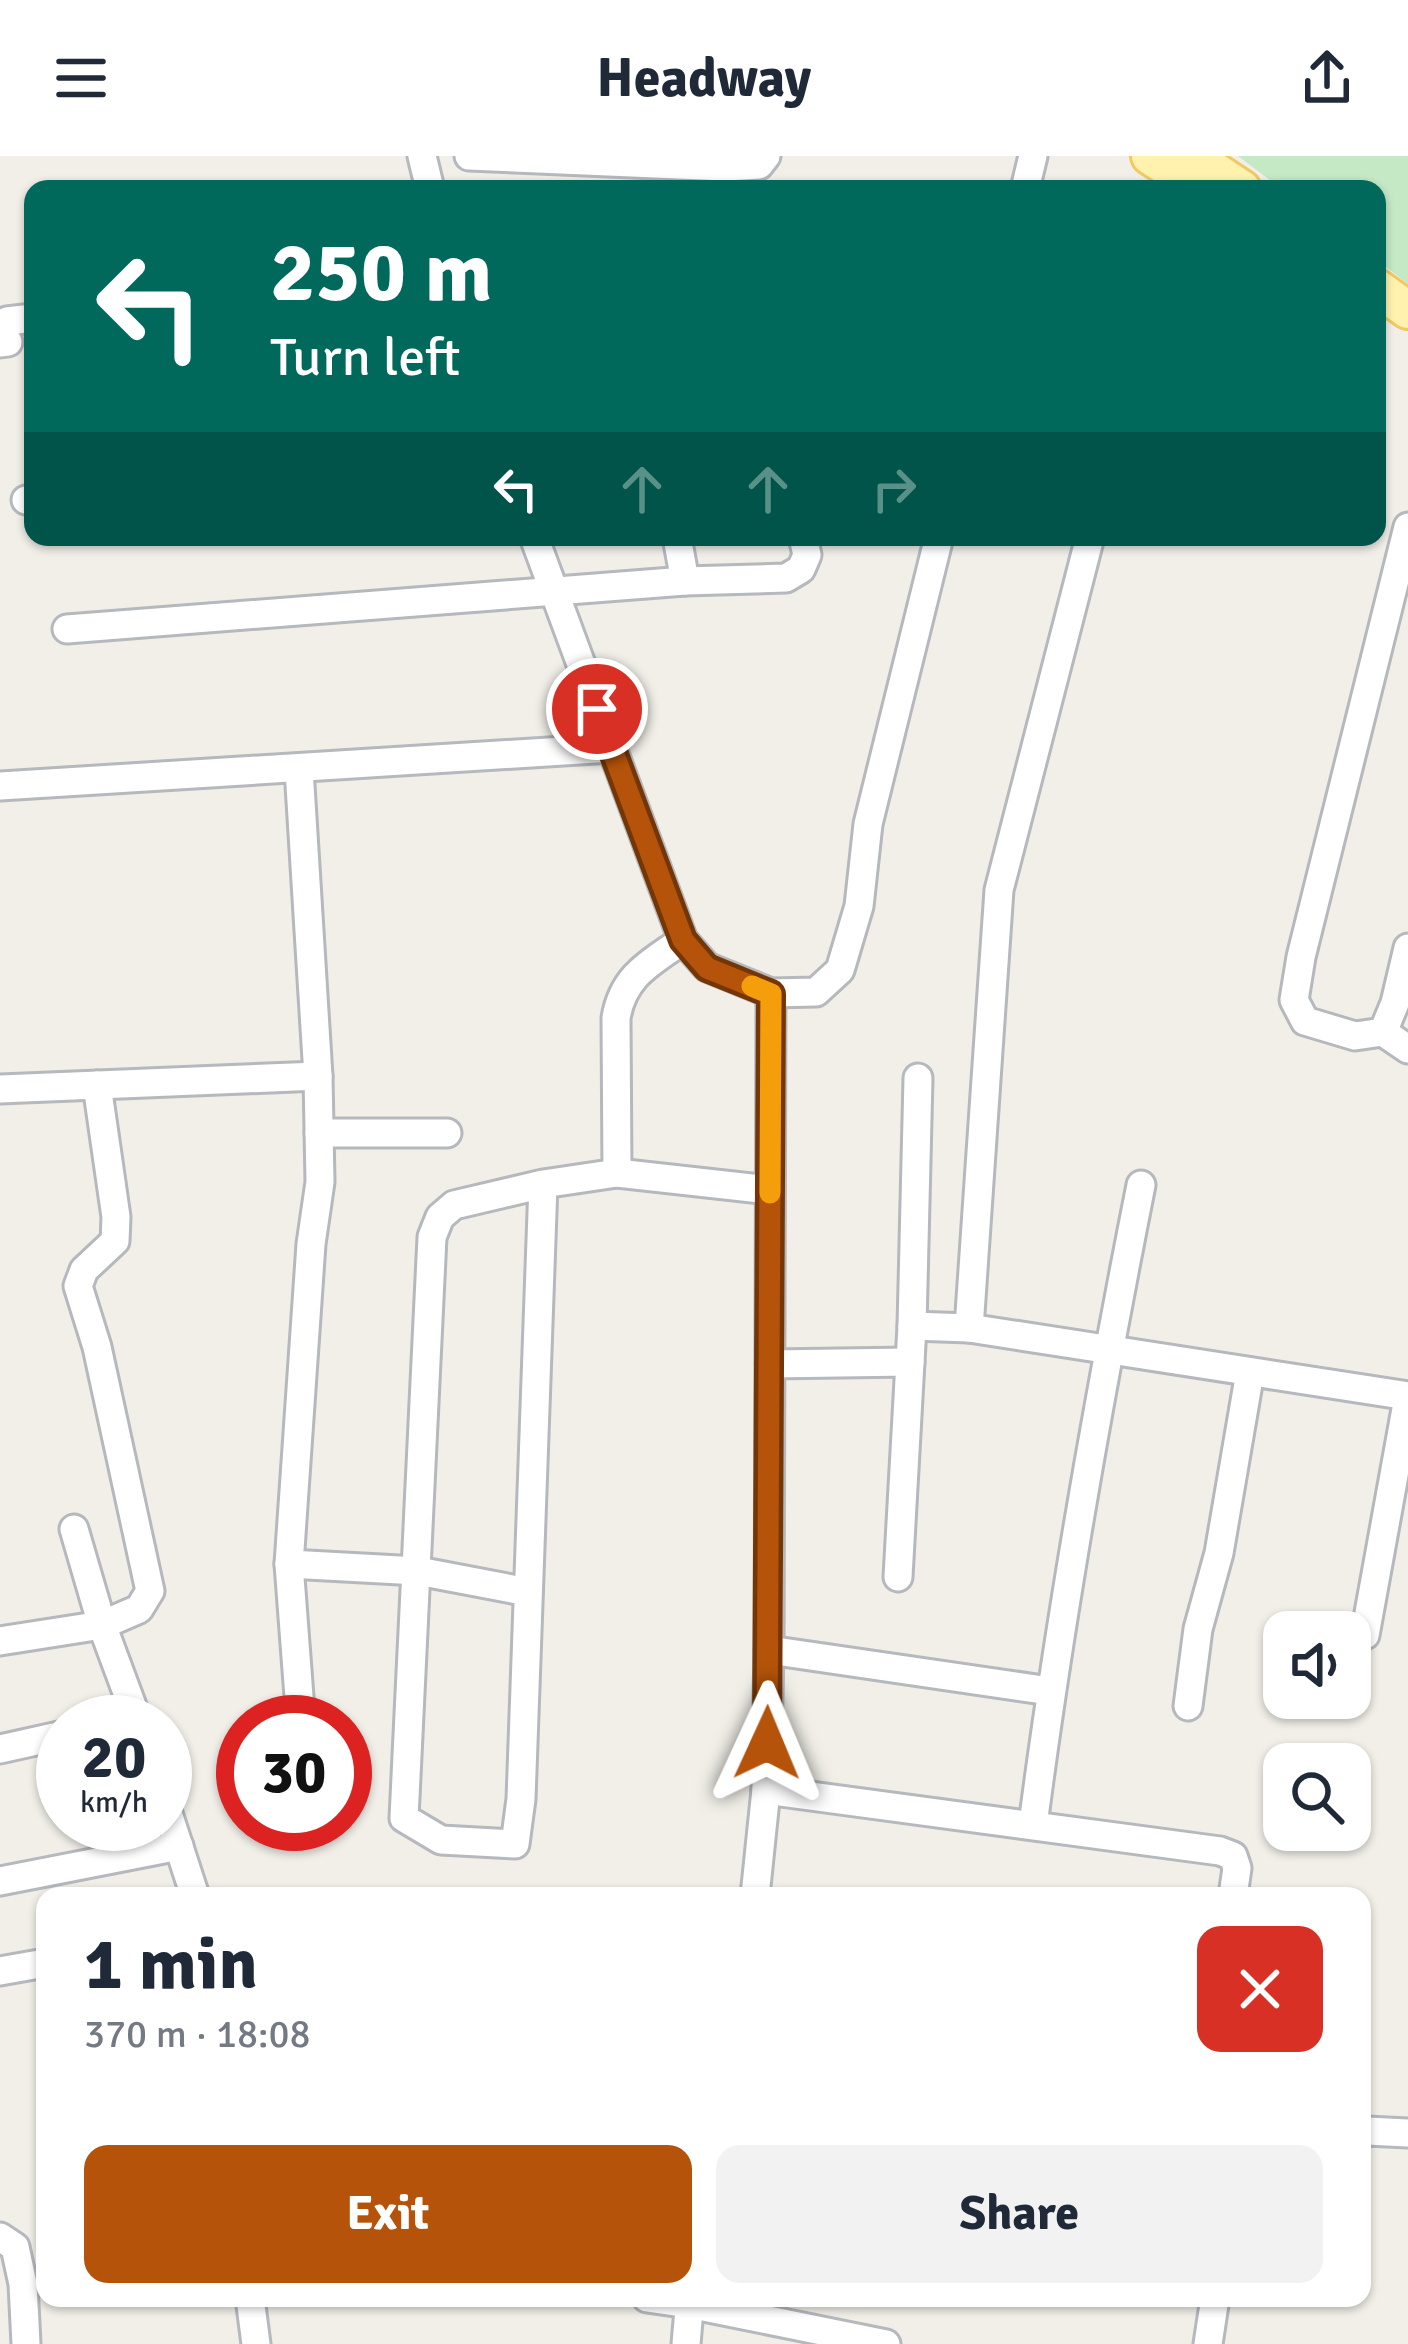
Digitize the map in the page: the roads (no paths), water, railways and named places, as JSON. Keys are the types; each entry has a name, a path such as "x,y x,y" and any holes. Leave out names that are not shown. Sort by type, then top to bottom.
{"main road":[{"path":"1150,156 1189,178"}],"street":[{"path":"469,156 726,167 759,165 766,156"},
{"path":"1408,527 1294,1000 1305,1021 1355,1036 1383,1032 1408,1049"},
{"path":"537,546 683,940 707,968 771,994 816,992 840,970 859,906 868,824 937,546"},
{"path":"679,546 685,581"},
{"path":"67,629 685,581 786,578 801,569 805,546"},
{"path":"970,1328 999,890 1088,546"},
{"path":"0,786 612,748"},
{"path":"299,769 320,1182 311,1244 289,1564 299,1695"},
{"path":"617,1173 619,997 638,971 683,940"},
{"path":"1383,1032 1408,948"},
{"path":"756,1887 766,1790 769,1650 771,994"},
{"path":"0,1089 318,1076"},
{"path":"898,1577 912,1326 918,1078"},
{"path":"0,1641 102,1625 139,1609 150,1591 97,1347 78,1286 84,1270 115,1241 116,1217 97,1085"},
{"path":"319,1133 447,1132"},
{"path":"542,1184 515,1844 440,1840 404,1818 433,1237 440,1217 454,1205 542,1184 617,1173 770,1190"},
{"path":"1034,1825 1050,1691 1141,1185"},
{"path":"912,1326 970,1328 1408,1397 1369,1611"},
{"path":"770,1364 910,1362"},
{"path":"1188,1706 1198,1629 1219,1553 1250,1372"},
{"path":"74,1529 125,1695"},
{"path":"289,1564 418,1571 528,1592"},
{"path":"769,1650 1050,1691"},
{"path":"0,1749 36,1741"},
{"path":"766,1790 1220,1851 1233,1856 1234,1887"},
{"path":"0,1881 153,1851"},
{"path":"181,1851 192,1887"},
{"path":"0,1971 36,1965"},
{"path":"1371,2131 1408,2134"},
{"path":"0,2236 15,2247 34,2284 26,2344"},
{"path":"251,2307 256,2344"},
{"path":"686,2344 689,2307"},
{"path":"717,2307 886,2344"},
{"path":"1208,2344 1214,2307"}]}
